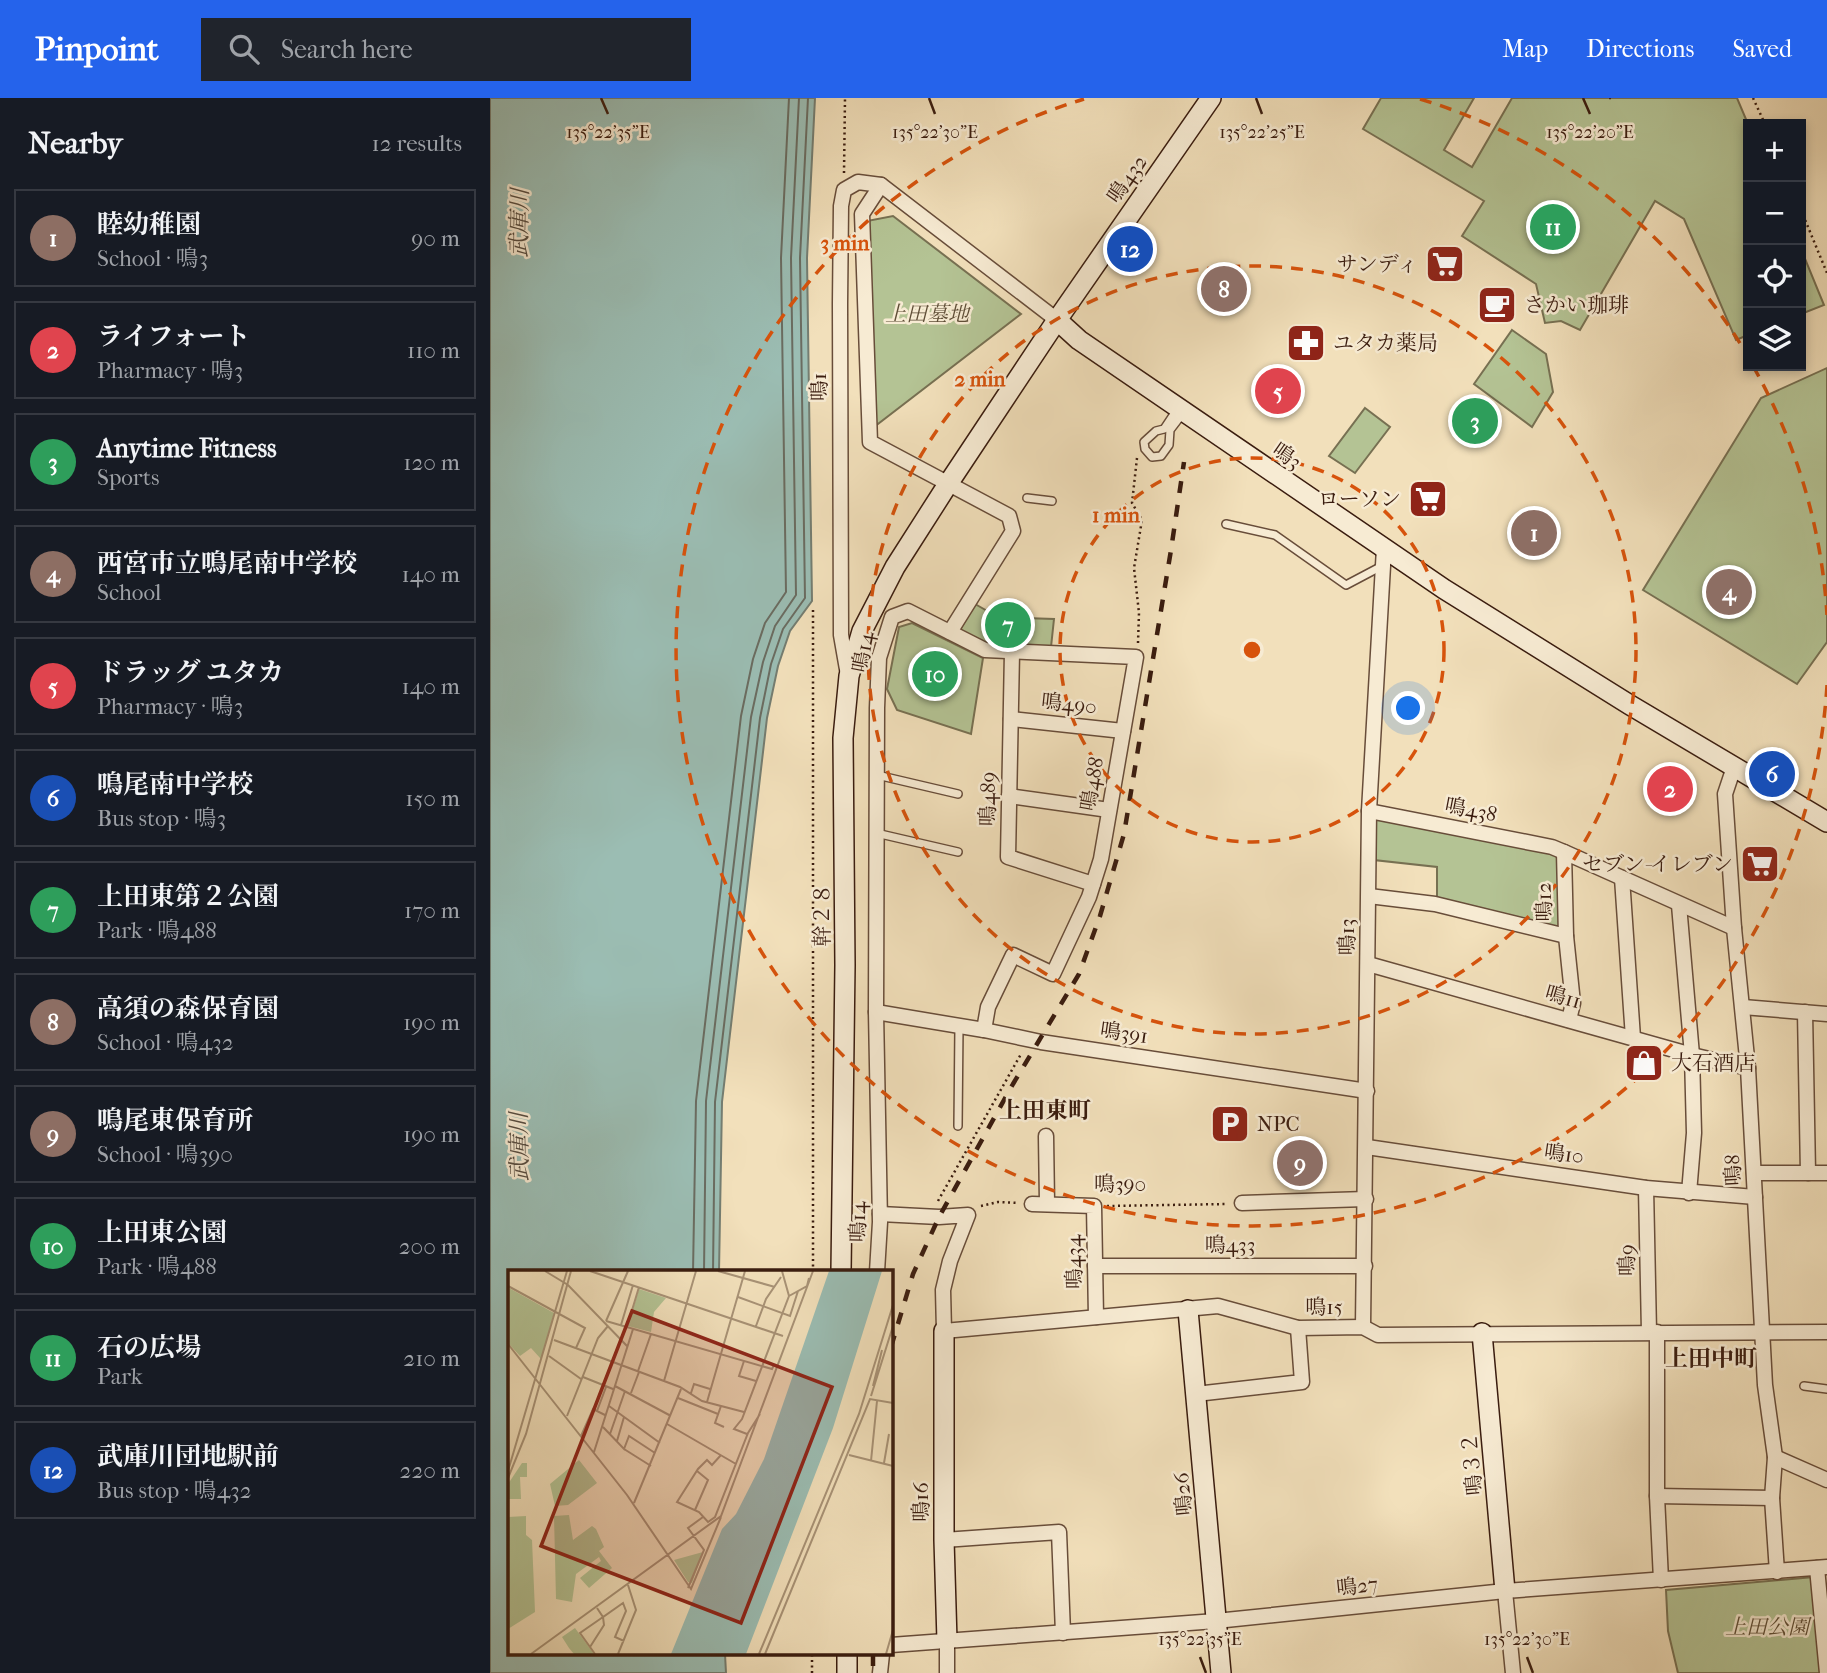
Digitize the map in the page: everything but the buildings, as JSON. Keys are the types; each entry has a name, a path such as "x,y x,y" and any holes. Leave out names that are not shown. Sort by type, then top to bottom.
{"street":[{"name":"鳴432","path":"948,484 1057,320 1211,98"},
{"path":"844,190 858,182 881,186 862,214 870,442 1009,516 1013,531 950,632 985,650 1136,657"},
{"name":"鳴3","path":"881,186 1057,320 1079,340 1181,410 1383,557 1827,822"},
{"name":"鳴1","path":"844,190 841,206 839,304 841,635 849,676"},
{"name":"幹２８","path":"841,1270 845,965 843,738 849,676 862,631 895,567 948,484"},
{"name":"鳴13","path":"1363,1327 1369,811 1383,557"},
{"name":"鳴14","path":"877,1270 880,1213 876,1012 879,658 892,617 908,611 950,632"},
{"name":"鳴489","path":"1012,652 1007,857 1093,884"},
{"name":"鳴488","path":"984,1030 988,1007 1013,955 1053,974 1093,884 1101,859 1136,657"},
{"name":"鳴490","path":"1011,719 1123,731"},
{"name":"鳴8","path":"1734,767 1725,794 1734,928 1748,1068 1765,1385 1775,1457 1773,1498 1777,1572"},
{"path":"1009,796 1109,810"},
{"name":"鳴438","path":"1369,811 1552,847 1564,852"},
{"name":"鳴12","path":"1369,896 1435,904 1566,936 1564,852 1734,928"},
{"path":"1622,878 1633,1038"},
{"path":"1679,905 1692,1055 1694,1133 1689,1193"},
{"path":"1566,936 1573,1003 1569,1020"},
{"name":"鳴11","path":"1368,964 1692,1055 1748,1068"},
{"path":"1743,1007 1827,1014"},
{"name":"鳴391","path":"876,1012 1030,1040 1367,1091"},
{"path":"1805,1012 1808,1173"},
{"path":"1040,1203 1046,1136"},
{"name":"鳴10","path":"1367,1147 1646,1188 1755,1197"},
{"path":"1754,1173 1827,1174"},
{"name":"鳴9","path":"1646,1188 1661,1580"},
{"path":"1242,1203 1366,1199"},
{"name":"鳴390","path":"1040,1203 1094,1206"},
{"name":"鳴434","path":"1094,1206 1096,1317"},
{"path":"880,1213 968,1215 950,1261 943,1290 944,1332"},
{"name":"鳴433","path":"1095,1266 1365,1266"},
{"name":"鳴15","path":"944,1332 1218,1306 1298,1328 1363,1327 1378,1335 1827,1332"},
{"name":"鳴26","path":"1188,1310 1221,1673"},
{"path":"1196,1394 1303,1382 1298,1328"},
{"name":"鳴16","path":"944,1332 947,1673"},
{"name":"鳴３２","path":"1482,1334 1505,1591"},
{"path":"1775,1457 1827,1480"},
{"path":"1657,1496 1773,1498"},
{"path":"944,1540 1059,1532 1063,1633"},
{"path":"1822,1568 1827,1673"},
{"name":"鳴27","path":"892,1645 1216,1621 1505,1591 1822,1568"},
{"path":"1505,1591 1513,1673"}],"lane":[{"path":"1181,410 1170,430 1167,450 1161,456 1152,457 1145,449 1144,442 1156,431 1164,429 1181,410"},
{"path":"1027,498 1052,501"},
{"path":"1226,524 1275,535 1346,585 1383,557"},
{"path":"877,775 958,794"},
{"path":"876,833 958,852"},
{"path":"958,1126 959,1026"},
{"path":"1804,1386 1827,1389"}],"path":[{"path":"844,190 845,98"},
{"path":"1753,98 1763,119"},
{"path":"1806,222 1827,273"},
{"path":"1136,657 1139,614 1134,568 1142,520 1132,503 1138,453"},
{"path":"813,609 813,1270"},
{"path":"930,1216 961,1157 1030,1040"},
{"path":"968,1215 972,1208 998,1202 1040,1203"},
{"name":"鳴390","path":"1094,1206 1242,1203"}],"green space":[{"path":"1381,98 1474,98 1444,150 1472,167 1512,98 1737,98 1746,119 1743,119 1743,337 1736,340 1684,219 1655,201 1580,330 1561,321 1545,323 1536,284 1462,236 1484,201 1363,129"},
{"name":"上田墓地","path":"893,216 1021,314 874,427 867,221"},
{"path":"1806,261 1824,305 1806,312"},
{"path":"1512,330 1546,354 1553,392 1532,427 1474,384"},
{"path":"1827,368 1827,642 1797,684 1643,590 1761,398"},
{"path":"1365,408 1390,427 1355,473 1329,456"},
{"path":"975,604 998,617 1054,619 1051,647 985,645 959,631"},
{"path":"912,623 983,658 971,734 897,710 887,689 899,627"},
{"path":"1374,817 1560,855 1561,931 1437,899 1437,867 1374,860"},
{"name":"上田公園","path":"1814,1577 1823,1673 1678,1673 1668,1631 1666,1590"}],"water":[{"name":"武庫川","path":"490,98 815,98 807,258 812,601 790,631 778,666 767,718 722,1102 719,1270 508,1270 508,1656 725,1656 726,1673 490,1673"}],"railway":[{"path":"892,1344 913,1274 939,1217 1013,1084 1079,974 1100,916 1124,834 1184,462"},
{"path":"873,1656 873,1673"}],"place":[{"name":"石の広場","path":"1553,227"},
{"name":"武庫川団地駅前","path":"1130,249"},
{"name":"サンディ","path":"1445,264"},
{"name":"高須の森保育園","path":"1224,289"},
{"name":"さかい珈琲","path":"1497,305"},
{"name":"ユタカ薬局","path":"1306,343"},
{"name":"ドラッグ ユタカ","path":"1278,391"},
{"name":"Anytime Fitness","path":"1475,421"},
{"name":"ローソン","path":"1428,499"},
{"name":"睦幼稚園","path":"1534,533"},
{"name":"西宮市立鳴尾南中学校","path":"1729,592"},
{"name":"上田東第２公園","path":"1008,625"},
{"name":"上田東公園","path":"935,674"},
{"name":"鳴尾南中学校","path":"1772,774"},
{"name":"ライフォート","path":"1670,789"},
{"name":"セブン-イレブン","path":"1760,864"},
{"name":"大石酒店","path":"1644,1063"},
{"name":"NPC","path":"1230,1124"},
{"name":"鳴尾東保育所","path":"1300,1163"}],"district":[{"name":"上田東町","path":"1045,1110"},
{"name":"上田中町","path":"1711,1358"}]}
